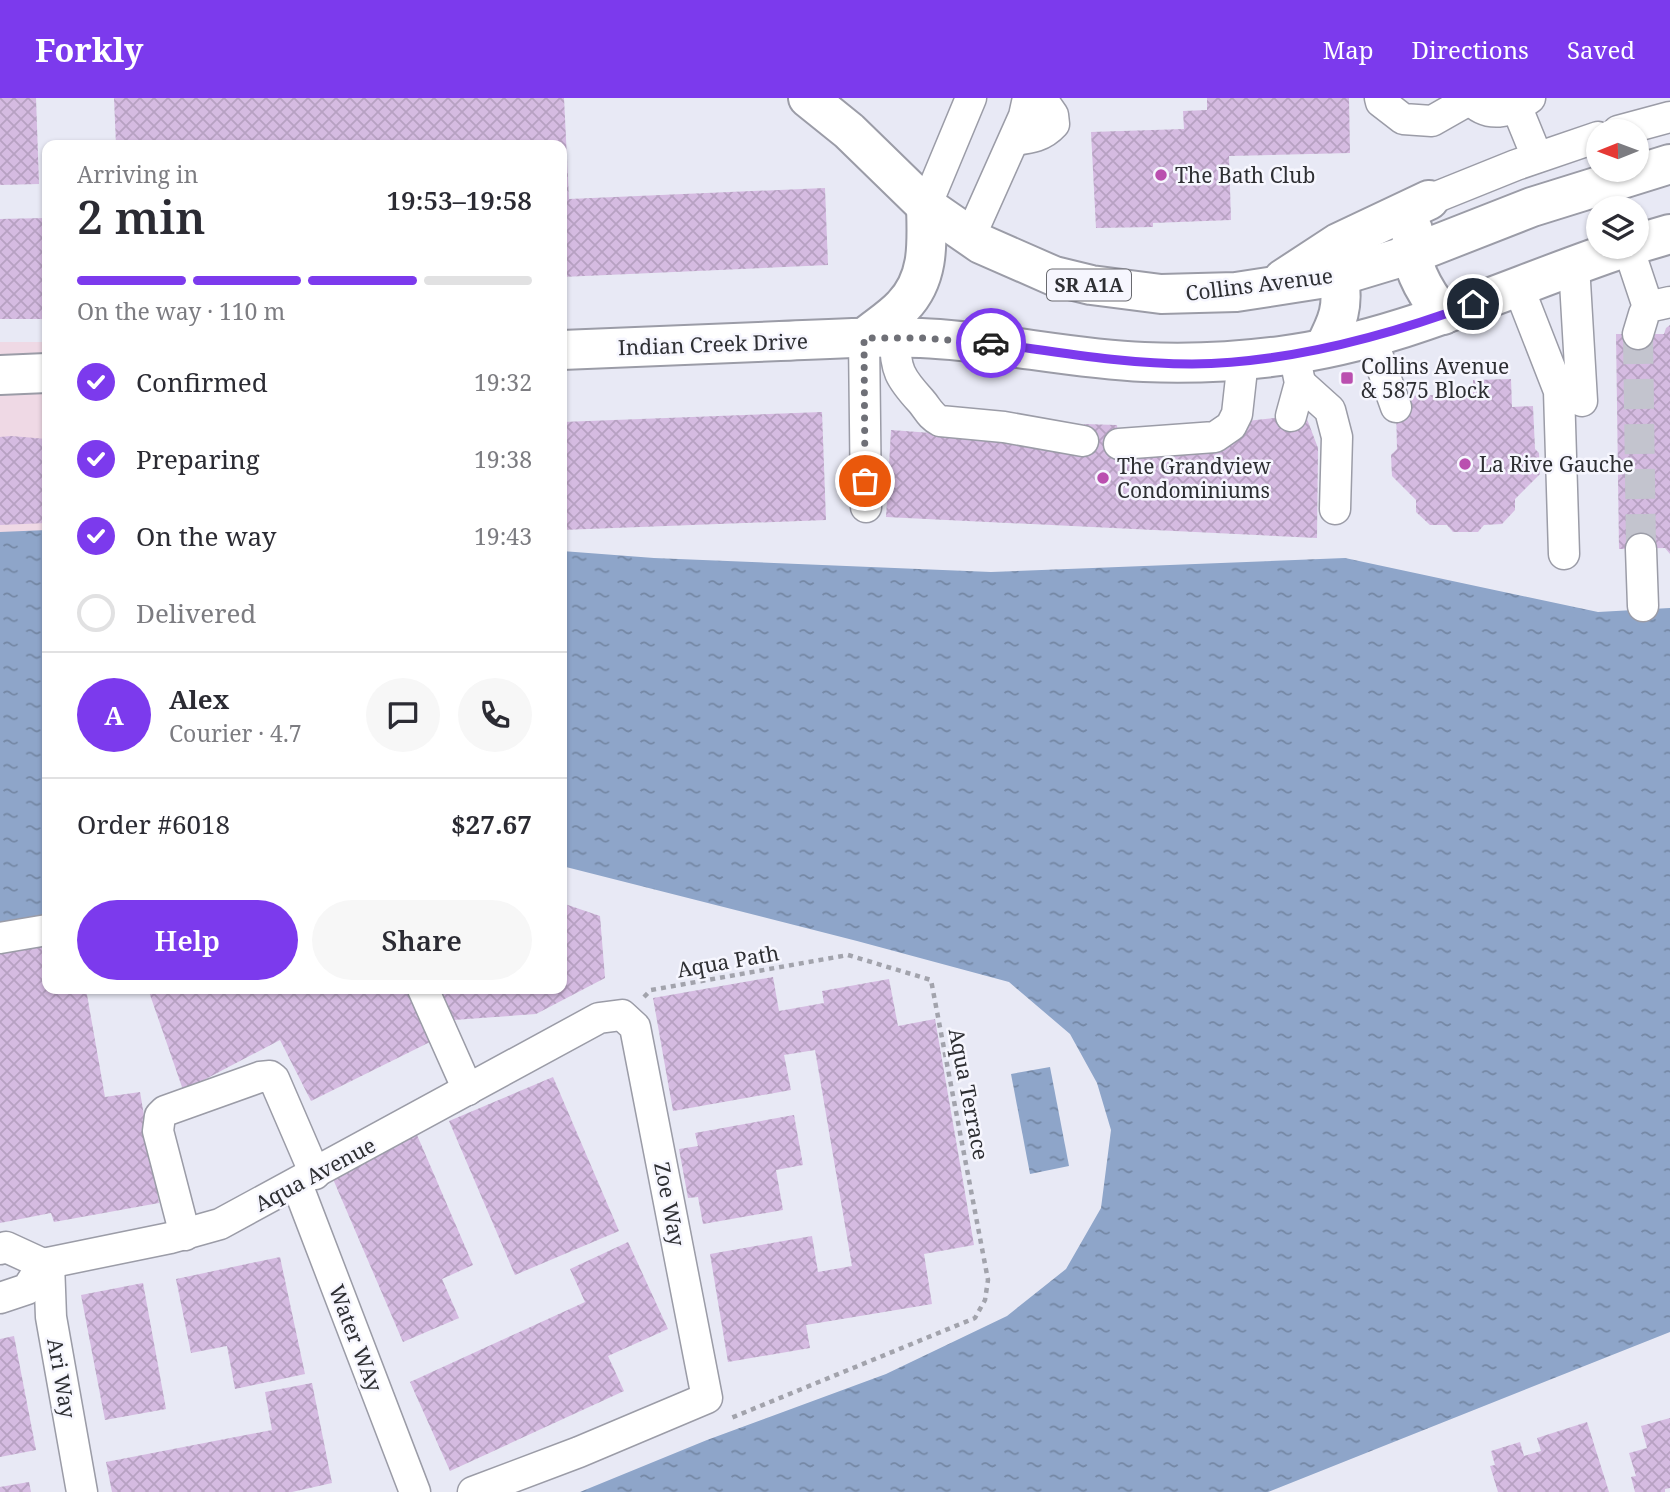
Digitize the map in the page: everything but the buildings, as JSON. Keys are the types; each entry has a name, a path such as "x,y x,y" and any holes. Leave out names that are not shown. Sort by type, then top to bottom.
{"main road":[{"name":"Collins Avenue","path":"808,98 849,131 926,206 970,237 1054,275 1091,285 1161,294 1197,295 1270,288 1339,276 1412,254 1532,207 1670,164"},
{"path":"1429,201 1414,226 1412,254 1420,280 1443,315"},
{"path":"1270,288 1338,243 1429,201"},
{"path":"880,338 922,276 926,258 926,206"},
{"path":"1649,240 1670,234"},
{"path":"880,338 974,341 1084,357 1142,362 1306,362 1371,337 1443,315 1592,259"},
{"path":"1306,362 1337,323 1341,307 1339,276"},
{"name":"Indian Creek Drive","path":"567,350 880,338"},
{"path":"0,375 42,373"}],"street":[{"path":"926,206 971,98"},
{"path":"1380,98 1381,102 1403,119 1432,121 1469,99 1483,109 1499,112 1524,103 1537,157"},
{"path":"970,237 1014,140 1028,101"},
{"path":"1429,201 1537,157 1586,141"},
{"path":"1632,259 1652,314"},
{"path":"1574,265 1581,401"},
{"path":"1518,286 1559,391 1564,554"},
{"path":"1371,337 1396,407"},
{"path":"880,338 903,383 922,402 932,417 940,421 1004,427 1083,441"},
{"path":"866,507 880,338"},
{"path":"1119,444 1215,437 1231,426 1237,414 1242,360"},
{"path":"1291,416 1306,362"},
{"path":"1306,362 1330,410 1337,437 1335,509"},
{"path":"1641,549 1643,606"},
{"path":"0,938 42,931"},
{"path":"425,994 468,1090"},
{"name":"Aqua Avenue","path":"46,1264 185,1235 220,1224 599,1018 622,1015"},
{"name":"Zoe Way","path":"622,1015 635,1027 707,1398"},
{"name":"Water WAy","path":"185,1235 158,1131 160,1116 165,1111 260,1077 270,1076 274,1079 415,1492"},
{"path":"0,1249 6,1247 46,1264"},
{"path":"0,1298 27,1289 46,1264"},
{"path":"0,1308 22,1304 34,1293 46,1264"},
{"name":"Ari Way","path":"46,1264 51,1317 82,1492"},
{"path":"473,1492 579,1452 707,1398"}],"path":[{"name":"Aqua Path","path":"622,1015 651,990 848,955"},
{"name":"Aqua Terrace","path":"707,1398 731,1418 975,1318 985,1300 988,1280 931,981 848,955"}],"shaded area":[{"path":"0,342 42,342 42,549 0,551"}],"water":[{"path":"42,530 42,915 0,923 0,532"},
{"path":"567,551 654,558 991,572 1345,558 1598,612 1670,608 1670,1332 1268,1492 580,1492 707,1440 886,1374 1007,1316 1066,1269 1101,1208 1111,1130 1097,1083 1070,1034 1009,982 567,867"},
{"path":"1050,1067 1069,1166 1030,1174 1011,1074"}],"tunnel":[{"path":"1638,334 1641,549"}],"way so far":[{"path":"865,481 864,338 921,338 991,343"}],"place":[{"name":"The Bath Club","path":"1161,175"},
{"name":"Collins Avenue & 5875 Block","path":"1347,378"},
{"name":"La Rive Gauche","path":"1465,464"},
{"name":"The Grandview Condominiums","path":"1103,478"}],"route":[{"path":"991,343 1084,357 1194,364 1283,356 1324,348 1414,325 1473,304"}]}
